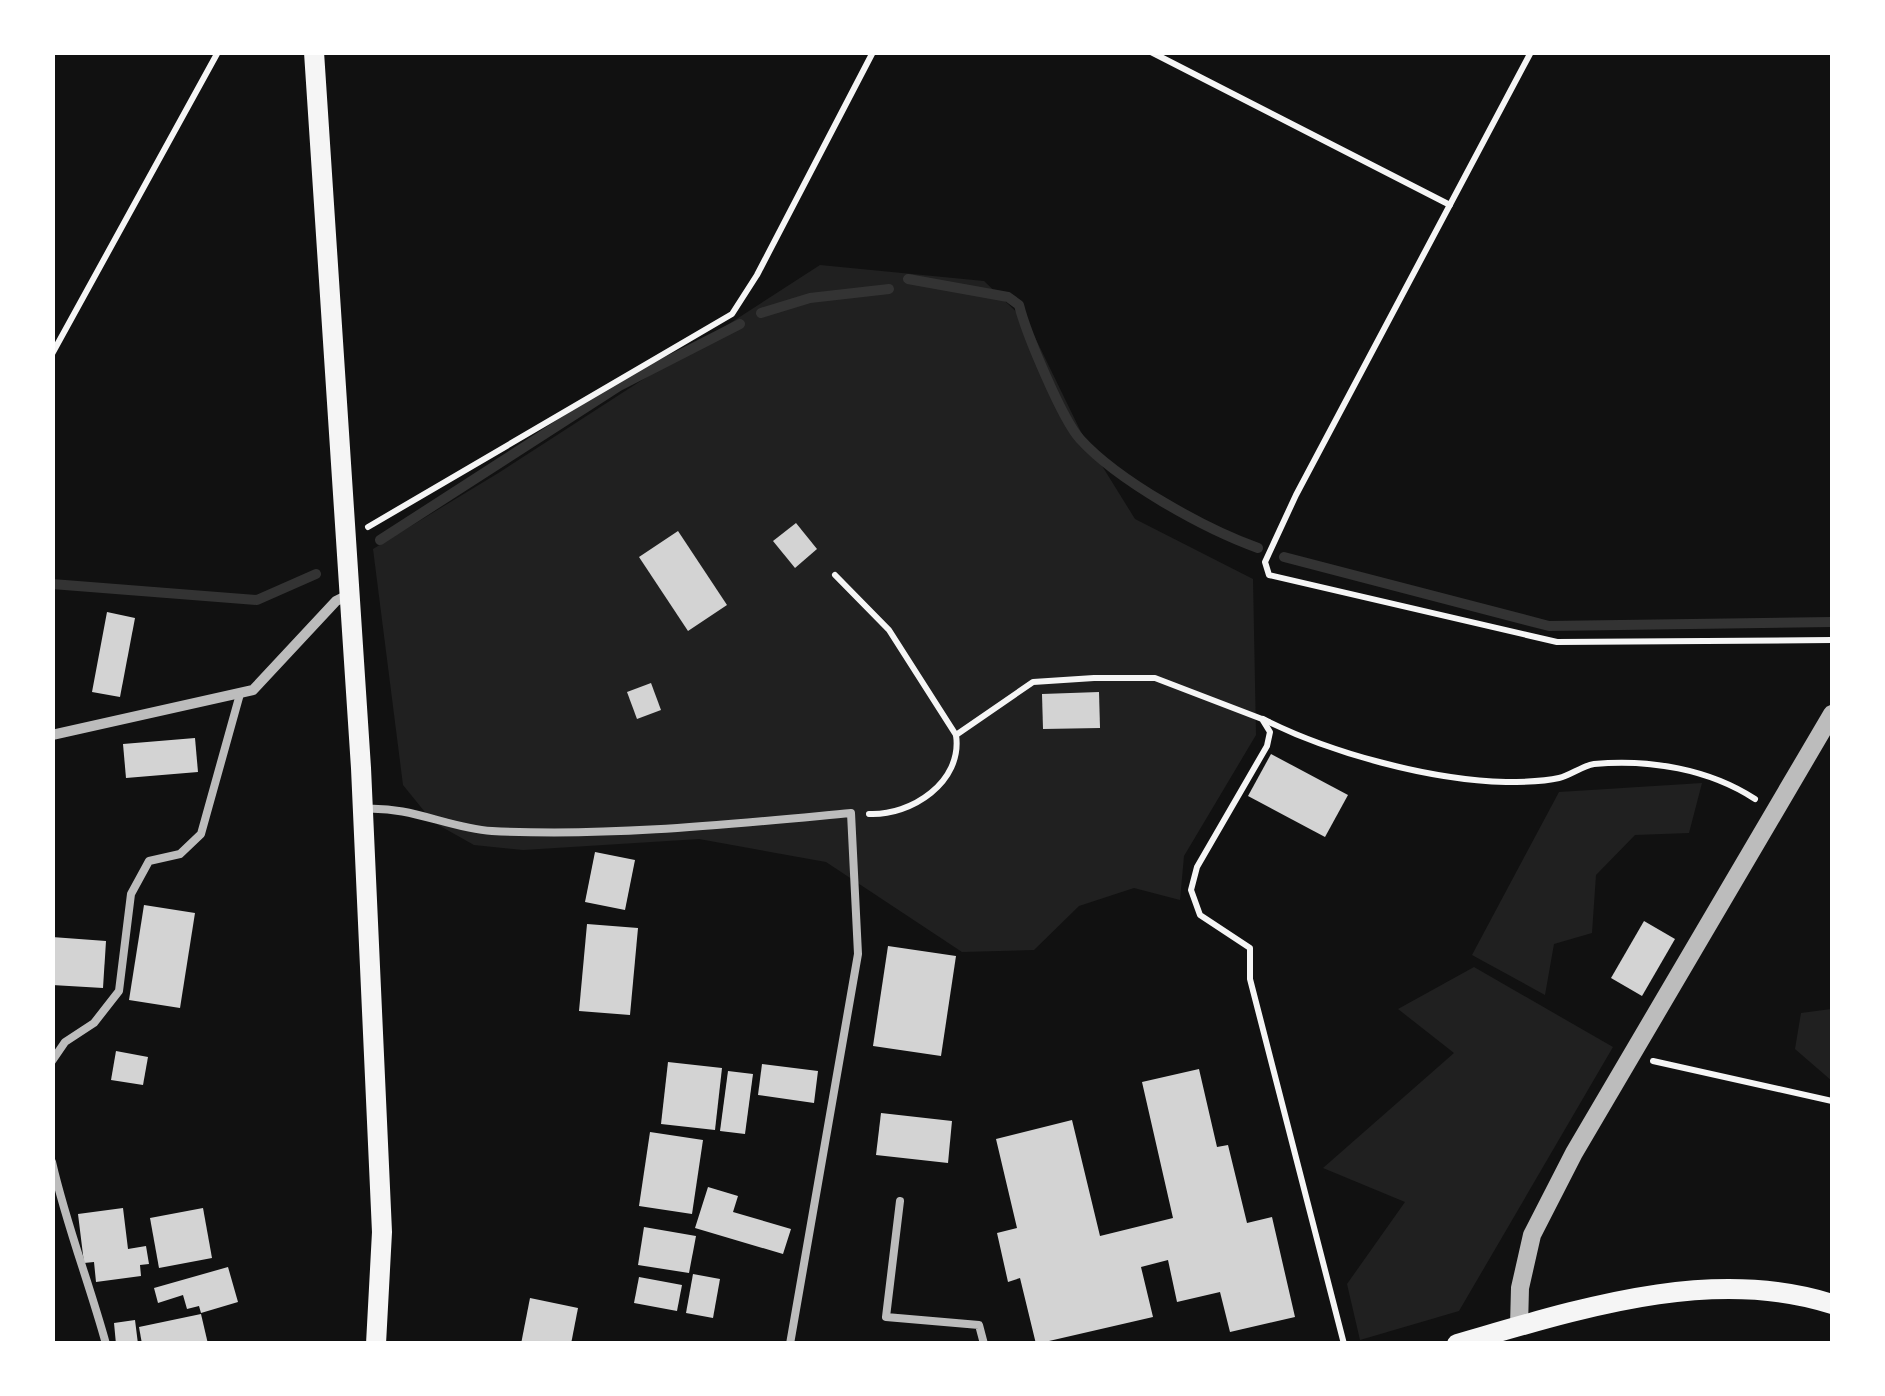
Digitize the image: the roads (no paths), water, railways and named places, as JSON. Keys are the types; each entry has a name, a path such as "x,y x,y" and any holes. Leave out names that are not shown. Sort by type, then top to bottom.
{"main road":[{"path":"314,52 362,809 382,1232 376,1344"},
{"path":"1457,1344 1668,1292 1752,1289 1832,1304"}],"street":[{"path":"52,736 253,690 336,601 348,595"},
{"path":"1519,1326 1520,1288 1532,1235 1832,714"}],"lane":[{"path":"52,1060 65,1042 94,1024 119,991 131,894 149,862 180,854 201,834 240,694"},
{"path":"362,809 395,807 488,831 685,828 850,813 858,954 790,1344"},
{"path":"52,1162 65,1223 90,1285 106,1344"},
{"path":"900,1201 886,1317 979,1325 984,1344"}],"waterway":[{"path":"908,279 1008,297 1019,305 1045,375 1080,439 1116,471 1163,502 1258,548"},
{"path":"761,313 810,298 889,289"},
{"path":"380,540 619,386 740,324"},
{"path":"1284,557 1549,626 1832,622"},
{"path":"52,584 257,600 316,574"}]}
